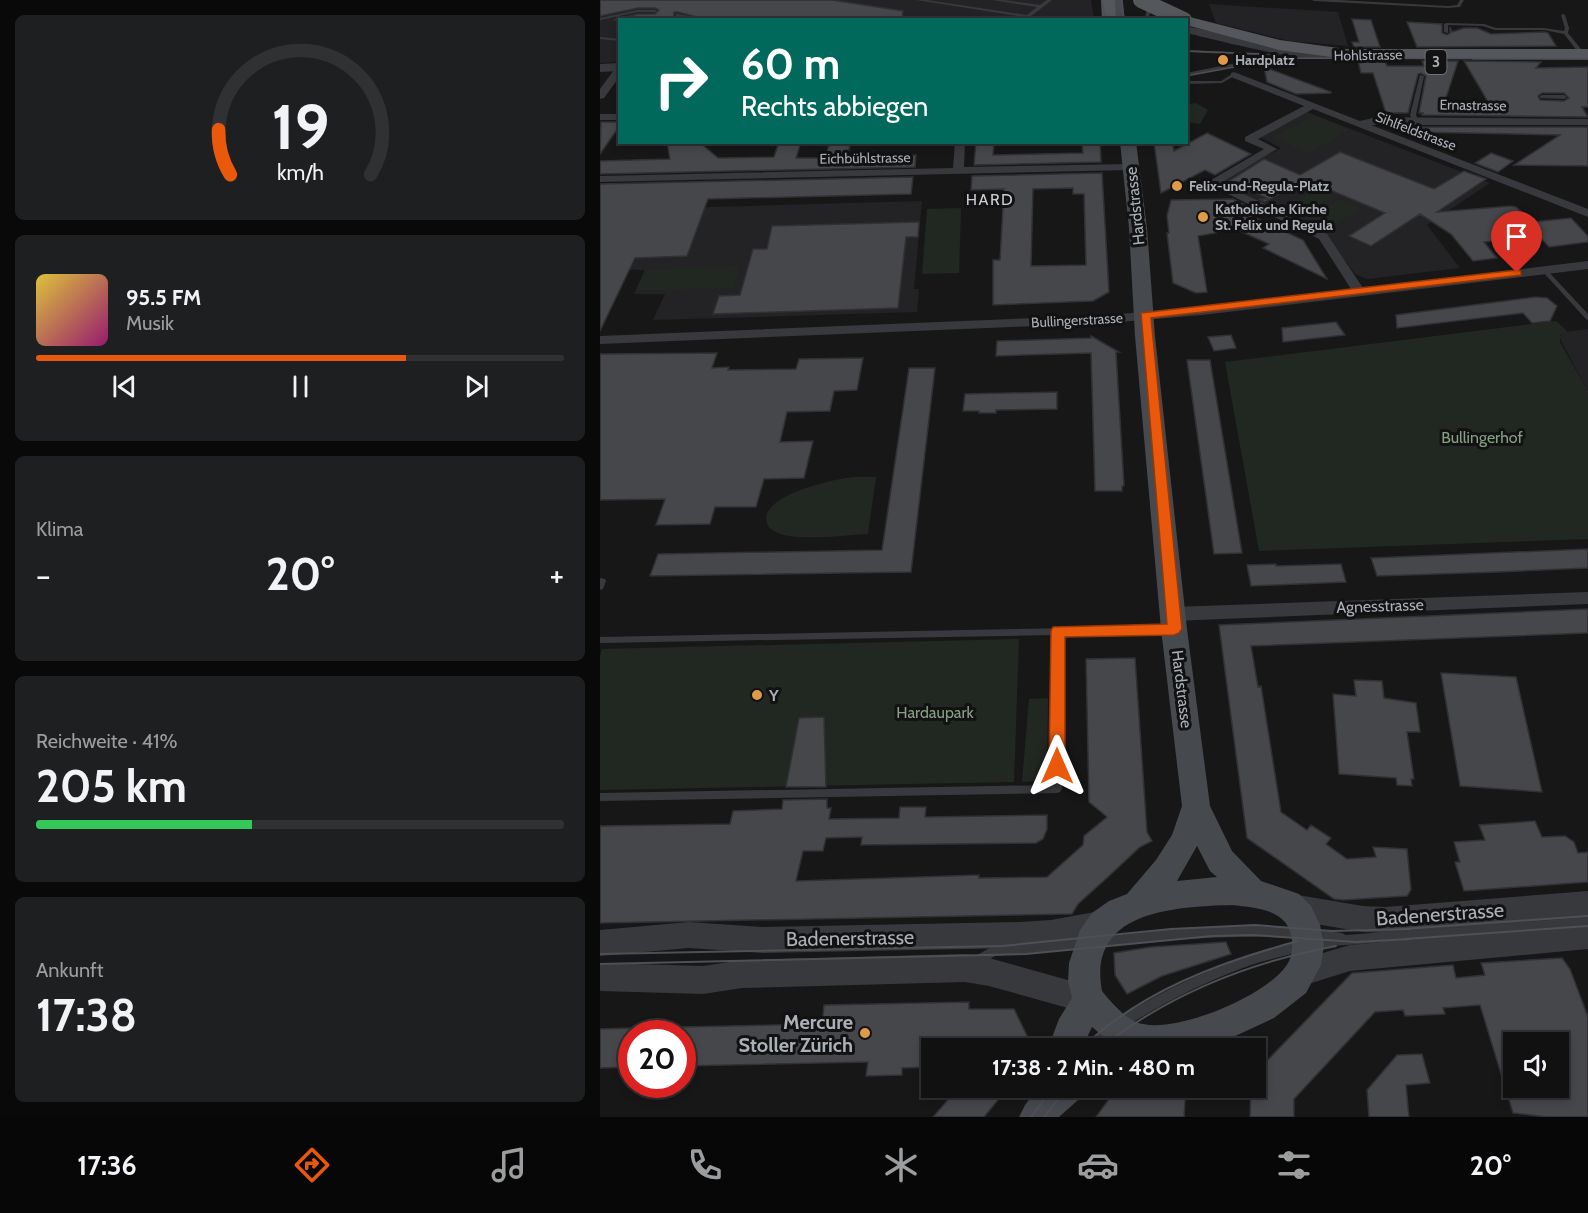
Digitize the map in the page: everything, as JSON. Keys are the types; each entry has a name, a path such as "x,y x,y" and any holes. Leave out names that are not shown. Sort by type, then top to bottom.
{"main road":[{"path":"1108,0 1111,18"},
{"path":"1111,18 1116,0"},
{"name":"3","path":"1141,0 1181,18"},
{"name":"3","path":"1188,21 1260,40 1344,56"},
{"name":"Hohlstrasse","path":"1188,34 1285,56 1320,61 1398,58"},
{"name":"Hohlstrasse","path":"1344,56 1587,58"},
{"name":"Hardstrasse","path":"1128,144 1174,622 1196,806 1212,846 1221,861 1253,894"},
{"name":"Hardstrasse","path":"1138,903 1175,861 1192,824 1196,806"},
{"path":"1121,1038 1089,1000 1085,968 1094,934 1138,903 1172,895 1207,892 1253,894 1302,939 1294,982 1269,1002 1224,1024 1175,1038"},
{"path":"1069,1038 1089,1000"}],"street":[{"name":"Hohlstrasse","path":"1188,29 1272,48 1316,55 1344,56"},
{"path":"600,68 618,67"},
{"path":"600,96 618,70"},
{"name":"Sihlfeldstrasse","path":"1234,75 1588,213"},
{"path":"1312,106 1249,139 1272,149 1212,183 1214,186 1323,237 1359,292"},
{"path":"600,117 618,117"},
{"name":"Ernastrasse","path":"1359,124 1370,120 1588,122"},
{"path":"958,171 960,144"},
{"name":"Eichbühlstrasse","path":"600,179 1131,167"},
{"name":"Bullingerstrasse","path":"600,340 979,325 1145,315 1588,265"},
{"name":"Agnesstrasse","path":"1174,622 1588,598"},
{"name":"Badenerstrasse","path":"1302,939 1363,919 1385,920 1588,904"},
{"name":"Badenerstrasse","path":"600,943 695,935 723,935 762,940 1094,934"},
{"name":"Badenerstrasse","path":"1302,939 1350,958 1588,936"},
{"name":"Badenerstrasse","path":"600,977 703,980 742,974 965,968 1031,982 1089,1000"}],"lane":[{"path":"918,0 1026,18 1050,0"},
{"path":"994,0 1039,6"},
{"path":"1147,18 1152,0"},
{"path":"1314,0 1455,6 1460,5 1462,0"},
{"path":"600,19 638,11 655,11"},
{"path":"678,15 694,18"},
{"path":"1563,15 1567,28 1566,33"},
{"path":"1446,32 1446,24 1544,29 1566,33 1587,58"},
{"path":"600,38 618,40"},
{"path":"1188,51 1285,56"},
{"path":"1188,75 1285,56"},
{"name":"Hohlstrasse","path":"1285,56 1344,56"},
{"path":"1188,83 1222,82 1234,75"},
{"path":"1415,120 1413,115 1422,76"},
{"path":"1542,97 1564,97"},
{"path":"1544,270 1588,318"},
{"path":"600,581 602,581 600,587"},
{"path":"600,640 1058,631 1174,622"},
{"path":"600,797 1057,789 1058,631"},
{"name":"Badenerstrasse","path":"1302,939 1381,938 1588,922"},
{"path":"965,968 993,951 1094,934 1256,929 1302,939"},
{"path":"963,936 993,951"},
{"path":"1121,1038 1144,1009 1201,981 1302,939"}],"shaded area":[{"path":"600,0 1091,0 1094,18 618,18 618,62 600,63"},
{"path":"1209,4 1338,12 1348,46 1290,41 1216,23"},
{"path":"1307,112 1490,183 1427,225 1460,268 1367,279 1355,274 1325,234 1221,185 1220,181 1281,148 1260,137"},
{"path":"922,201 914,289 919,289 917,312 653,320 665,294 634,294 645,270 600,269 600,210"},
{"path":"1588,329 1588,391 1559,337 1564,332"}],"green space":[{"path":"1196,103 1208,110 1200,124 1188,122 1188,104"},
{"path":"1314,116 1350,130 1308,153 1273,138"},
{"path":"1317,188 1334,196 1301,215 1284,207"},
{"path":"1341,199 1362,208 1334,226 1313,216"},
{"path":"961,208 959,273 922,274 927,209"},
{"path":"739,266 734,288 636,291 645,270"},
{"name":"Bullingerhof","path":"1556,321 1567,331 1560,335 1560,342 1588,391 1588,539 1259,551 1225,362"},
{"path":"853,477 876,477 868,534 795,537 776,532 768,526 767,513 774,504 786,497 816,485"},
{"name":"Hardaupark","path":"1019,639 1014,782 600,790 600,656 602,649"},
{"path":"1048,698 1047,781 1022,782 1029,699"}],"building":[{"path":"600,0 832,0 903,11 902,18 700,18 674,12 674,17 676,18 621,18 638,14 655,14 659,10 638,8 600,16"},
{"path":"1352,19 1371,20 1380,47 1354,47 1352,42 1359,42"},
{"path":"1407,22 1442,24 1442,33 1447,35 1450,33 1450,27 1452,32 1464,28 1477,28 1491,34 1544,32 1548,33 1556,46 1417,47"},
{"path":"1358,61 1385,61 1387,66 1424,66 1422,61 1458,61 1444,104 1490,105 1464,61 1541,62 1536,68 1588,67 1588,107 1582,107 1588,117 1422,115 1423,113 1419,113 1426,76 1421,73 1418,74 1408,113 1386,113 1373,73 1361,73","holes":["1542,93 1564,93 1569,98 1564,101 1540,100 1538,96"]},
{"path":"1264,67 1331,93 1296,94 1267,82"},
{"path":"601,122 618,122 618,131 600,154"},
{"path":"1416,127 1588,127 1588,166 1514,165 1560,135 1414,132"},
{"path":"1207,133 1251,154 1215,175 1205,170 1161,193 1154,144 1172,144 1174,151"},
{"path":"667,144 701,144 718,158 774,157 778,144 800,144 796,158 825,158 829,144 850,144 847,157 916,155 915,167 600,174 600,161 670,159"},
{"path":"976,144 994,144 993,155 1083,153 1082,144 1100,144 1101,162 974,165"},
{"path":"1340,152 1434,189 1464,171 1486,179 1437,212 1511,206 1516,207 1533,222 1571,218 1588,236 1588,242 1549,247 1539,236 1484,242 1497,258 1473,261 1451,234 1420,214 1371,246 1349,236 1385,213 1304,179 1265,202 1259,199 1269,199 1229,181 1264,159 1300,175"},
{"path":"1491,153 1513,161 1498,172 1475,163"},
{"path":"1102,173 1109,292 1093,301 993,305 993,260 1000,260 1004,189 971,190 972,176","holes":["1073,188 1073,194 1084,194 1086,265 1031,266 1033,189"]},
{"path":"913,177 911,194 708,199 687,256 635,258 600,331 600,184"},
{"path":"1233,199 1253,209 1245,213 1303,240 1327,279 1263,248 1269,244 1220,222 1221,232 1198,236 1207,292 1196,293 1173,283 1167,233 1169,233 1167,216 1171,200"},
{"path":"919,222 918,237 906,237 898,308 713,314 719,296 740,295 753,249 767,249 772,226"},
{"path":"1536,297 1547,298 1557,306 1550,321 1532,323 1523,313 1397,328 1396,315"},
{"path":"1336,322 1345,335 1283,342 1282,328"},
{"path":"1231,335 1236,348 1214,351 1208,337"},
{"path":"1091,336 1119,352 1116,352 1124,486 1122,486 1122,491 1095,491 1091,353 996,356 997,341 1091,338"},
{"path":"717,353 712,368 729,367 728,370 796,369 799,359 863,358 857,390 834,391 830,411 787,412 780,442 813,441 804,478 764,479 756,507 715,507 710,524 656,525 665,499 600,500 600,354"},
{"path":"1187,360 1210,360 1242,553 1214,554"},
{"path":"909,368 935,368 911,572 650,576 658,554 882,550"},
{"path":"1057,392 1057,409 996,410 996,413 963,411 965,394"},
{"path":"1588,549 1588,568 1498,572 1377,576 1371,558"},
{"path":"1276,564 1276,566 1341,564 1346,582 1251,586 1247,565"},
{"path":"1588,609 1588,633 1251,646 1258,687 1261,686 1281,812 1307,830 1311,825 1331,838 1326,844 1347,859 1376,857 1373,847 1407,849 1411,890 1407,896 1334,899 1247,838 1219,625"},
{"path":"1135,658 1147,832 1152,841 1140,847 1078,904 1072,914 600,923 600,826 730,824 733,811 782,809 783,800 827,799 827,808 831,808 829,819 899,818 900,807 926,807 925,817 1047,815 1047,829 1043,839 1036,843 861,845 862,837 826,838 823,851 803,851 796,881 979,875 979,878 1047,877 1083,845 1084,836 1107,817 1089,802 1086,659"},
{"path":"1441,673 1516,677 1542,792 1460,786"},
{"path":"1354,680 1382,681 1384,698 1416,703 1420,732 1407,732 1414,779 1411,779 1412,786 1397,785 1396,778 1339,774 1333,694 1356,696"},
{"path":"824,717 826,787 786,787 799,718"},
{"path":"1535,821 1542,837 1565,836 1574,842 1578,853 1588,852 1588,882 1464,891 1455,862 1460,862 1454,842 1485,840 1479,825"},
{"path":"1226,942 1231,954 1162,976 1127,994 1115,975 1114,953 1151,947"},
{"path":"1562,958 1570,969 1588,1017 1588,1117 1546,1117 1513,1113 1508,1098 1569,1098 1569,1032 1503,1032 1503,1080 1480,1005 1443,1008 1445,1014 1405,1016 1403,1010 1375,1012 1294,1099 1294,1117 1250,1117 1251,1098 1266,1098 1266,1062 1352,973 1453,965 1456,978 1485,975 1481,963"},
{"path":"969,1002 969,1009 1014,1009 1028,1038 921,1038 921,1067 902,1068 902,1075 866,1076 868,1062 696,1066 696,1027 822,1024 824,1005"},
{"path":"618,1028 618,1067 600,1068 600,1029"},
{"path":"1422,1054 1430,1083 1406,1085 1409,1117 1369,1117 1367,1090 1397,1055"},
{"path":"949,1098 1000,1098 984,1117 933,1117"},
{"path":"1110,1098 1185,1098 1184,1117 1096,1117"}],"tram line":[{"path":"1102,0 1105,18"},
{"path":"1122,0 1124,18"},
{"path":"1188,51 1264,54"},
{"path":"1188,76 1282,58 1588,59"},
{"path":"1403,929 1588,916"},
{"path":"600,954 1002,946 1171,929 1255,925 1332,931 1410,929"},
{"path":"1405,939 1588,926"},
{"path":"600,964 1026,954 1212,936 1253,935 1356,942 1411,939"},
{"path":"1094,1038 1130,1010 1183,981 1211,969 1298,941"},
{"path":"1114,1038 1182,996 1212,983 1273,961 1336,946"},
{"path":"1031,1117 1045,1098"},
{"path":"1044,1117 1059,1098"}],"place":[{"name":"Hardplatz","path":"1223,60"},
{"name":"Felix-und-Regula-Platz","path":"1177,186"},
{"name":"Katholische Kirche St. Felix und Regula","path":"1203,217"},
{"name":"Y","path":"757,695"},
{"name":"Mercure Stoller Zürich","path":"865,1033"}],"district":[{"name":"HARD","path":"990,199"}],"route":[{"path":"1057,766 1058,631 1174,629 1145,336 1145,315 1202,311 1517,273"}]}
